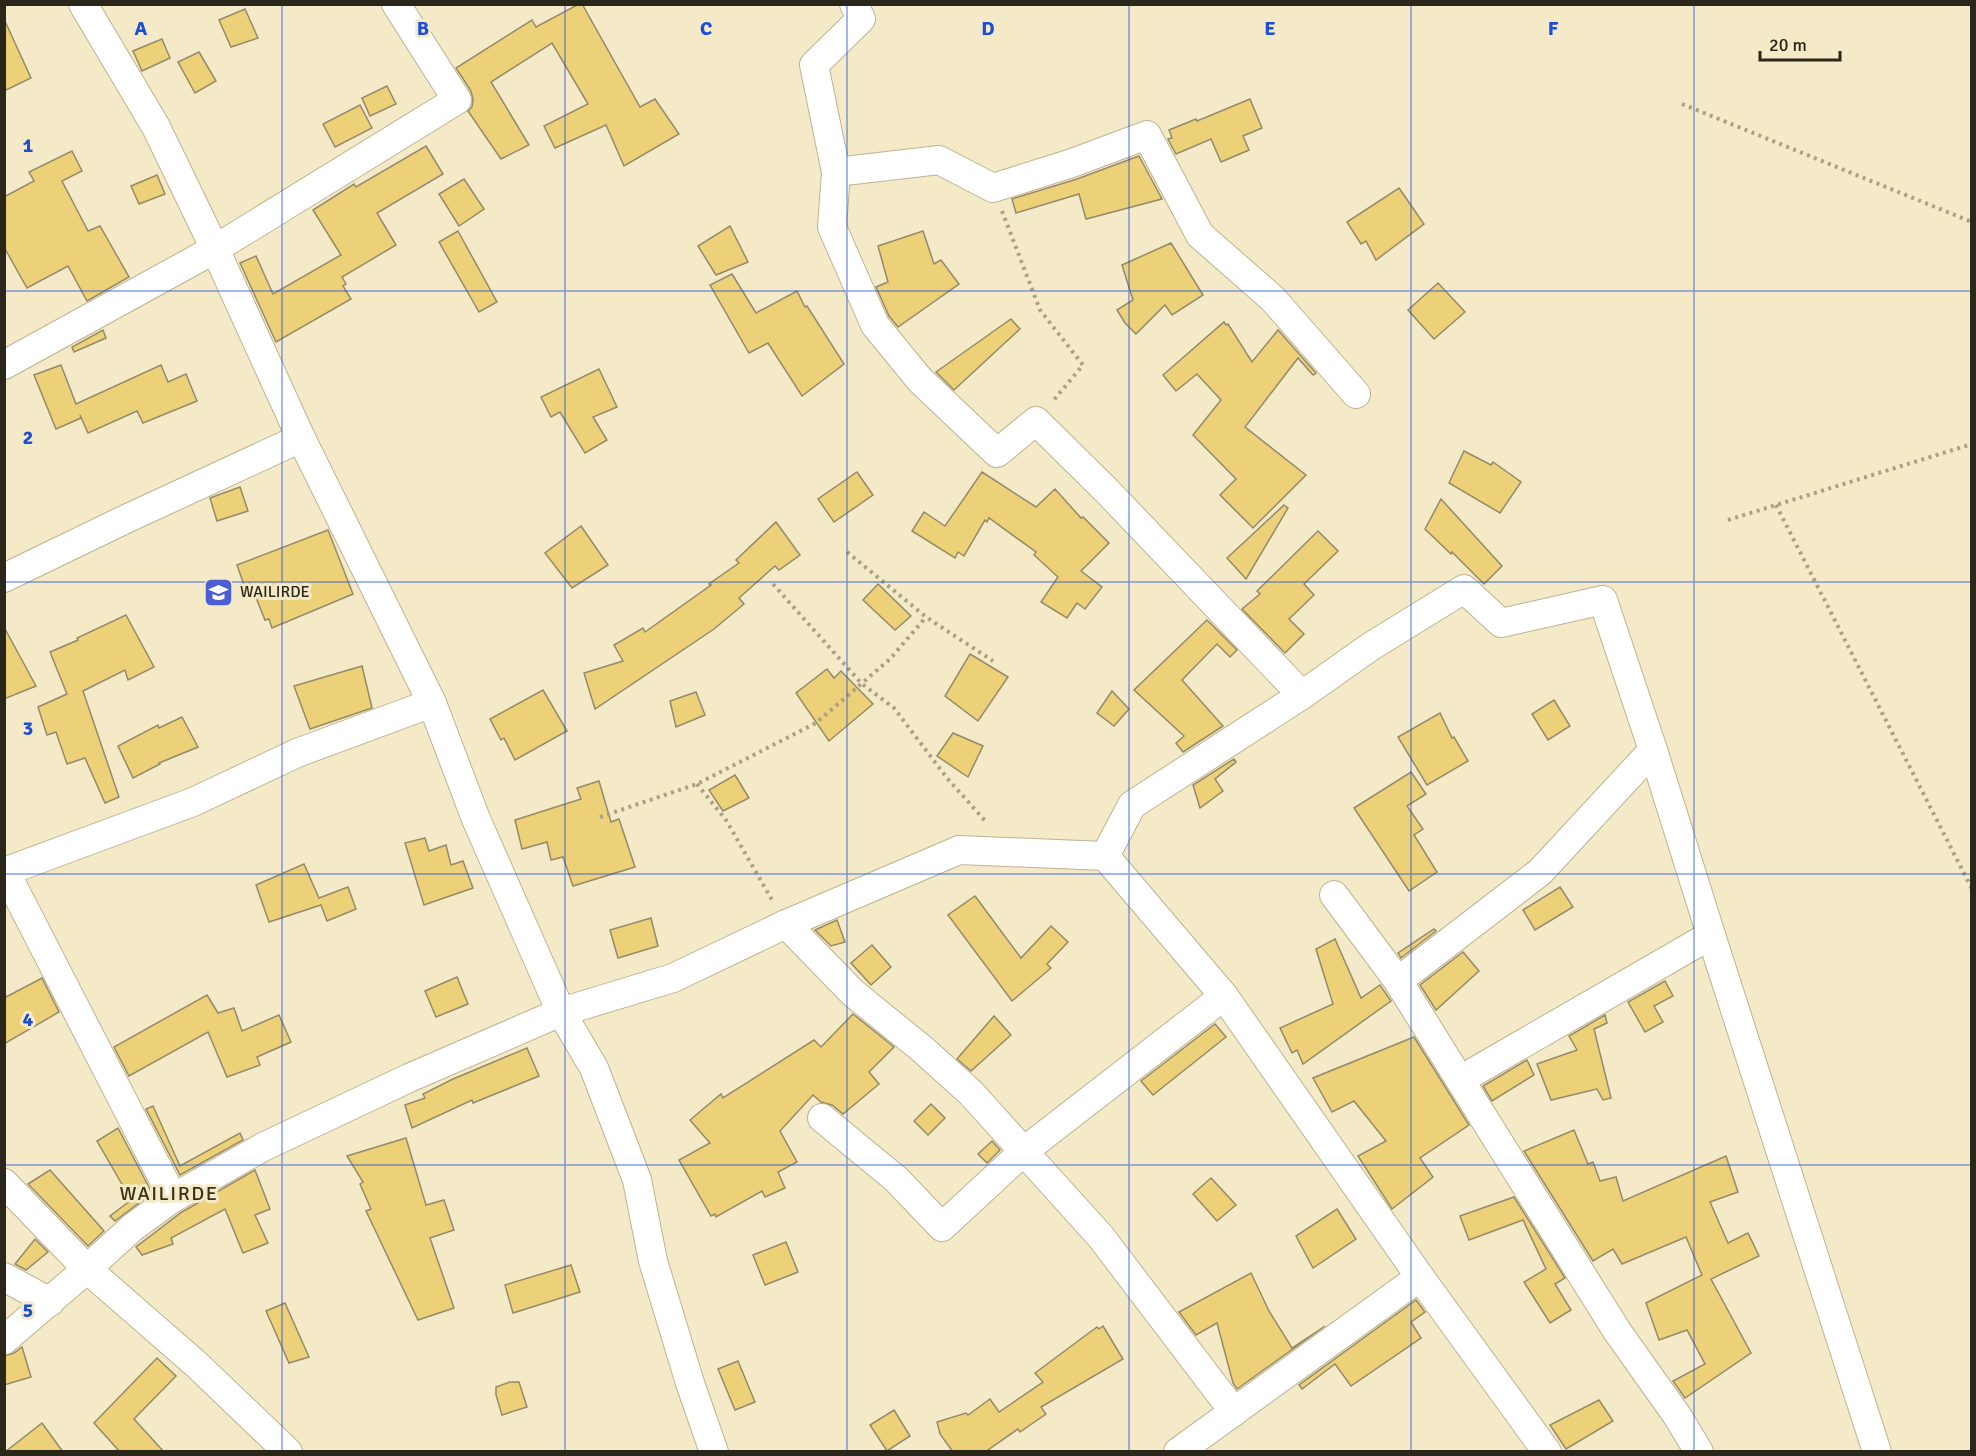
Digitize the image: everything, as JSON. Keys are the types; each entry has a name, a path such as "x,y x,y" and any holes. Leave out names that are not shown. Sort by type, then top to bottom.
{"street":[{"path":"83,4 156,127 215,249 301,438 432,703 476,819 561,1012 594,1068 637,1180 653,1261 690,1383 714,1452"},
{"path":"4,365 215,249 457,100 396,4"},
{"path":"854,4 861,19 814,65 836,172 832,227 875,325 920,380 997,453 1036,421 1181,567 1302,695"},
{"path":"836,172 939,160 993,188 1072,163 1147,135 1200,235 1273,299 1356,394"},
{"path":"4,579 128,518 301,438"},
{"path":"1105,856 1132,805 1302,695 1370,647 1464,589 1501,623 1603,600 1877,1452"},
{"path":"172,1198 5,871 193,802 297,753 432,703"},
{"path":"1398,981 1540,872 1653,750"},
{"path":"4,1340 133,1227 172,1198 263,1148 409,1078 561,1012 674,978 786,924 959,850 1105,856 1224,996 1420,1277 1547,1452"},
{"path":"1334,895 1398,981 1617,1331 1678,1417 1699,1452"},
{"path":"786,924 853,993 971,1092 1101,1237 1234,1412"},
{"path":"1460,1080 1711,935"},
{"path":"822,1118 896,1179 942,1227 1024,1151 1224,996"},
{"path":"4,1183 87,1269 196,1364 288,1452"},
{"path":"4,1277 50,1302"},
{"path":"1178,1452 1420,1277"}],"path":[{"path":"1682,104 1971,222"},
{"path":"993,188 1040,310 1083,365 1036,421"},
{"path":"1728,520 1971,444"},
{"path":"1776,505 1971,889"},
{"path":"847,552 926,617 993,661"},
{"path":"773,584 862,684 894,708 947,778 1014,852"},
{"path":"600,817 697,784 816,723 890,659 926,617"},
{"path":"697,784 726,820 786,924"}],"building":[{"path":"582,4 640,107 655,99 679,134 624,166 606,125 555,148 544,126 588,104 552,43 491,82 529,145 501,159 468,111 472,107 471,91 456,68 532,20 536,27"},
{"path":"245,9 258,38 231,47 219,20"},
{"path":"4,19 31,78 4,91"},
{"path":"162,39 170,58 142,71 133,51"},
{"path":"199,52 216,81 195,93 178,62"},
{"path":"387,86 396,104 370,116 362,98"},
{"path":"1250,99 1262,128 1243,136 1249,150 1221,162 1211,139 1176,154 1168,139 1172,138 1169,130"},
{"path":"360,105 372,128 335,147 323,124"},
{"path":"426,146 443,174 377,213 396,245 342,277 346,284 343,286 351,299 276,342 240,263 256,256 273,294 341,255 313,210 354,184 356,187"},
{"path":"72,151 82,171 62,181 88,231 100,226 129,277 87,301 68,266 27,288 4,247 4,197 34,181 29,172"},
{"path":"1139,156 1162,199 1086,219 1079,194 1016,213 1012,199 1077,179"},
{"path":"157,175 165,194 139,204 131,186"},
{"path":"464,179 484,209 459,226 439,194"},
{"path":"1399,188 1424,224 1376,260 1366,241 1361,244 1347,222"},
{"path":"730,226 748,262 716,275 698,246"},
{"path":"458,231 497,302 479,312 439,242"},
{"path":"923,231 934,264 941,260 959,284 898,327 889,316 876,287 888,282 878,246"},
{"path":"1171,243 1203,295 1172,315 1165,305 1136,334 1117,310 1133,300 1122,265"},
{"path":"732,274 756,313 797,291 805,307 807,306 844,364 802,396 768,343 749,353 710,285"},
{"path":"1438,283 1465,312 1434,339 1408,310"},
{"path":"1011,319 1020,329 954,390 936,372"},
{"path":"1224,322 1228,324 1252,362 1278,330 1316,373 1313,375 1298,358 1245,427 1306,475 1253,528 1220,495 1236,479 1193,435 1221,400 1197,374 1176,391 1163,375"},
{"path":"103,330 106,338 74,352 72,347"},
{"path":"61,365 76,404 161,365 168,382 186,374 197,401 143,423 137,411 88,433 80,415 81,418 56,429 34,375"},
{"path":"599,369 617,407 593,417 607,440 585,453 560,412 551,417 541,397"},
{"path":"1464,451 1491,465 1493,462 1521,482 1500,513 1449,483"},
{"path":"857,472 873,495 834,522 818,499"},
{"path":"982,472 1036,507 1055,489 1081,518 1083,517 1109,543 1081,571 1102,587 1085,609 1077,603 1067,618 1041,602 1058,577 1034,555 1036,552 989,518 987,522 985,520 964,556 958,552 955,558 912,531 924,512 945,526"},
{"path":"240,487 248,511 217,521 210,498"},
{"path":"1441,499 1502,566 1484,584 1425,529"},
{"path":"1284,505 1288,508 1246,579 1227,558"},
{"path":"776,522 800,555 779,570 775,566 739,598 744,604 714,629 595,709 584,673 623,661 614,645 643,628 645,632 711,585 709,584 739,563 736,560"},
{"path":"581,526 608,565 572,588 545,553"},
{"path":"328,530 353,594 272,628 269,619 265,620 250,583 244,585 237,565"},
{"path":"1318,531 1338,551 1304,584 1314,595 1289,619 1304,634 1285,653 1242,609 1260,594 1257,591"},
{"path":"878,584 911,616 895,630 863,600"},
{"path":"126,615 154,667 128,680 125,670 83,691 119,797 105,803 85,758 67,764 56,732 47,735 38,707 67,694 50,652"},
{"path":"1207,620 1237,650 1230,657 1217,644 1182,680 1223,726 1183,752 1176,743 1184,736 1134,690"},
{"path":"4,627 36,686 4,699"},
{"path":"970,654 1008,677 978,721 945,696"},
{"path":"362,666 372,708 310,729 294,686"},
{"path":"827,669 834,678 841,671 873,704 829,741 796,693"},
{"path":"543,690 567,731 515,760 504,738 501,740 490,719"},
{"path":"1112,691 1129,709 1114,726 1097,713"},
{"path":"696,692 705,715 676,727 670,701"},
{"path":"1554,700 1570,726 1548,740 1532,714"},
{"path":"1440,713 1452,738 1454,737 1468,761 1427,785 1398,737"},
{"path":"182,717 198,747 159,763 133,778 118,746 158,725 159,728"},
{"path":"953,733 983,746 968,777 937,756"},
{"path":"1234,759 1236,762 1215,779 1223,791 1200,808 1193,785"},
{"path":"1411,772 1426,794 1407,806 1423,829 1414,835 1437,872 1409,891 1354,808"},
{"path":"735,775 749,798 723,811 709,790"},
{"path":"599,781 611,822 619,819 635,867 573,886 563,857 551,860 547,842 522,849 515,820 581,799 577,788"},
{"path":"425,838 429,851 446,845 451,865 463,861 473,888 424,905 405,843"},
{"path":"304,864 319,898 348,887 356,909 327,921 321,905 269,922 256,885"},
{"path":"1560,887 1573,907 1535,930 1523,910"},
{"path":"975,896 1021,958 1051,926 1068,942 1047,964 1051,968 1012,1001 948,915"},
{"path":"651,918 658,946 618,958 610,930"},
{"path":"837,920 845,942 831,946 815,930"},
{"path":"1434,929 1436,931 1401,958 1398,953"},
{"path":"1335,939 1361,998 1380,985 1391,1001 1303,1064 1297,1050 1292,1053 1280,1028 1333,1004 1316,949"},
{"path":"872,945 891,967 871,985 851,963"},
{"path":"1463,952 1479,971 1436,1010 1420,985"},
{"path":"457,977 468,1004 436,1017 425,991"},
{"path":"42,978 59,1012 4,1044 4,998"},
{"path":"1665,981 1673,996 1654,1006 1663,1022 1645,1032 1628,1002"},
{"path":"207,995 218,1013 234,1008 242,1031 279,1015 291,1042 257,1057 260,1065 227,1077 208,1032 129,1076 114,1047"},
{"path":"853,1014 894,1047 869,1072 879,1084 843,1114 813,1095 780,1131 797,1162 778,1172 785,1188 765,1197 762,1191 716,1217 715,1214 711,1216 679,1160 710,1143 690,1120 721,1094 723,1098 814,1040 821,1047"},
{"path":"1605,1015 1607,1023 1594,1029 1611,1098 1603,1100 1597,1089 1551,1100 1537,1064 1577,1050 1569,1036"},
{"path":"994,1016 1011,1035 971,1071 957,1059"},
{"path":"1215,1024 1226,1037 1153,1095 1141,1081"},
{"path":"1414,1037 1469,1125 1420,1158 1433,1177 1392,1209 1358,1156 1386,1141 1354,1101 1332,1112 1313,1078"},
{"path":"527,1048 539,1076 473,1103 472,1100 412,1128 405,1105 425,1098 423,1094 453,1079"},
{"path":"1527,1060 1534,1075 1492,1101 1483,1086"},
{"path":"931,1104 945,1118 928,1135 914,1121"},
{"path":"153,1106 180,1166 240,1133 243,1140 180,1175 146,1109"},
{"path":"118,1128 152,1193 115,1221 110,1216 131,1200 97,1141"},
{"path":"1574,1130 1588,1164 1593,1162 1600,1181 1616,1177 1623,1201 1726,1156 1738,1192 1710,1202 1728,1243 1748,1233 1759,1256 1711,1279 1751,1353 1685,1398 1673,1381 1705,1364 1687,1330 1659,1340 1646,1303 1702,1275 1686,1237 1622,1264 1613,1249 1593,1261 1524,1151"},
{"path":"406,1138 426,1205 444,1200 454,1230 430,1238 454,1308 418,1320 366,1211 371,1209 360,1184 363,1182 347,1156"},
{"path":"992,1141 1000,1150 987,1163 978,1154"},
{"path":"50,1170 104,1231 88,1246 28,1184"},
{"path":"255,1170 270,1209 255,1215 268,1243 243,1253 225,1209 171,1238 173,1244 142,1255 136,1247 182,1212"},
{"path":"1211,1178 1236,1205 1217,1221 1193,1194"},
{"path":"1514,1197 1565,1278 1555,1284 1571,1310 1550,1323 1524,1282 1546,1269 1523,1220 1469,1240 1460,1216"},
{"path":"1337,1209 1356,1239 1313,1268 1296,1236"},
{"path":"35,1239 48,1252 26,1270 15,1264"},
{"path":"786,1242 798,1272 765,1285 753,1255"},
{"path":"571,1265 580,1292 513,1313 505,1285"},
{"path":"1251,1273 1269,1311 1292,1348 1325,1326 1237,1389 1233,1383 1217,1323 1196,1335 1179,1312"},
{"path":"1416,1300 1425,1312 1411,1322 1421,1338 1351,1386 1335,1364 1302,1389 1299,1385"},
{"path":"285,1303 309,1357 289,1363 266,1311"},
{"path":"1103,1326 1123,1359 1041,1407 1046,1414 1020,1432 1018,1429 985,1452 953,1452 940,1434 937,1422 966,1413 968,1415 990,1399 999,1412 1043,1382 1035,1373 1097,1327 1099,1329"},
{"path":"22,1347 31,1377 4,1385 4,1356"},
{"path":"157,1358 176,1376 134,1419 164,1452 120,1452 94,1423"},
{"path":"738,1361 755,1402 735,1410 718,1369"},
{"path":"510,1382 519,1382 527,1407 502,1415 496,1387"},
{"path":"1599,1400 1613,1421 1566,1449 1550,1425"},
{"path":"894,1410 910,1436 887,1451 870,1425"},
{"path":"42,1423 63,1452 5,1452"}],"place":[{"name":"WAILIRDE","path":"219,592"}],"district":[{"name":"WAILIRDE","path":"169,1193"}]}
